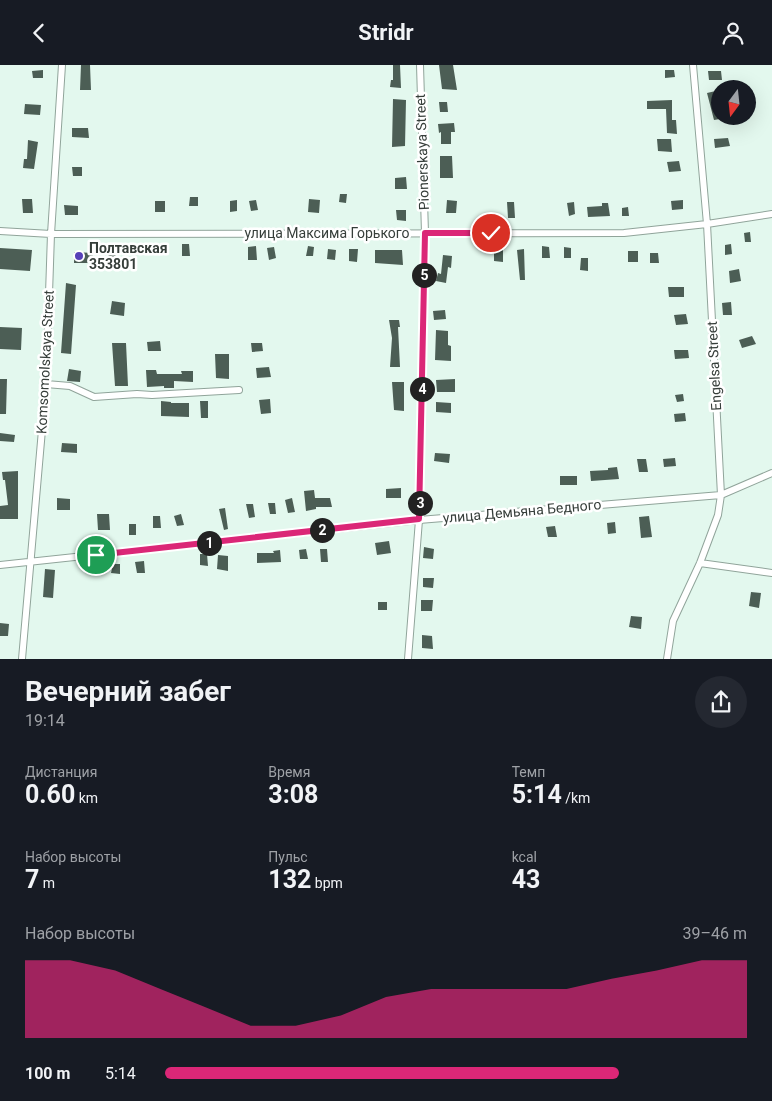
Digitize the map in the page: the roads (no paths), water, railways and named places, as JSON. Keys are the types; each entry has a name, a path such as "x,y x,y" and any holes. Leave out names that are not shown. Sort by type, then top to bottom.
{"street":[{"name":"Komsomolskaya Street","path":"22,659 46,384 51,234 62,65"},
{"name":"Pionerskaya Street","path":"408,659 419,519 425,233 420,65"},
{"name":"Engelsa Street","path":"667,659 673,621 700,563 718,515 721,495 707,224 693,65"},
{"name":"улица Максима Горького","path":"0,231 51,234 624,233 707,224 772,214"},
{"path":"46,384 70,386 94,397 239,390"},
{"name":"улица Демьяна Бедного","path":"0,565 419,519 721,495 772,473"},
{"path":"700,563 772,573"}],"place":[{"name":"Полтавская 353801","path":"79,256"}]}
